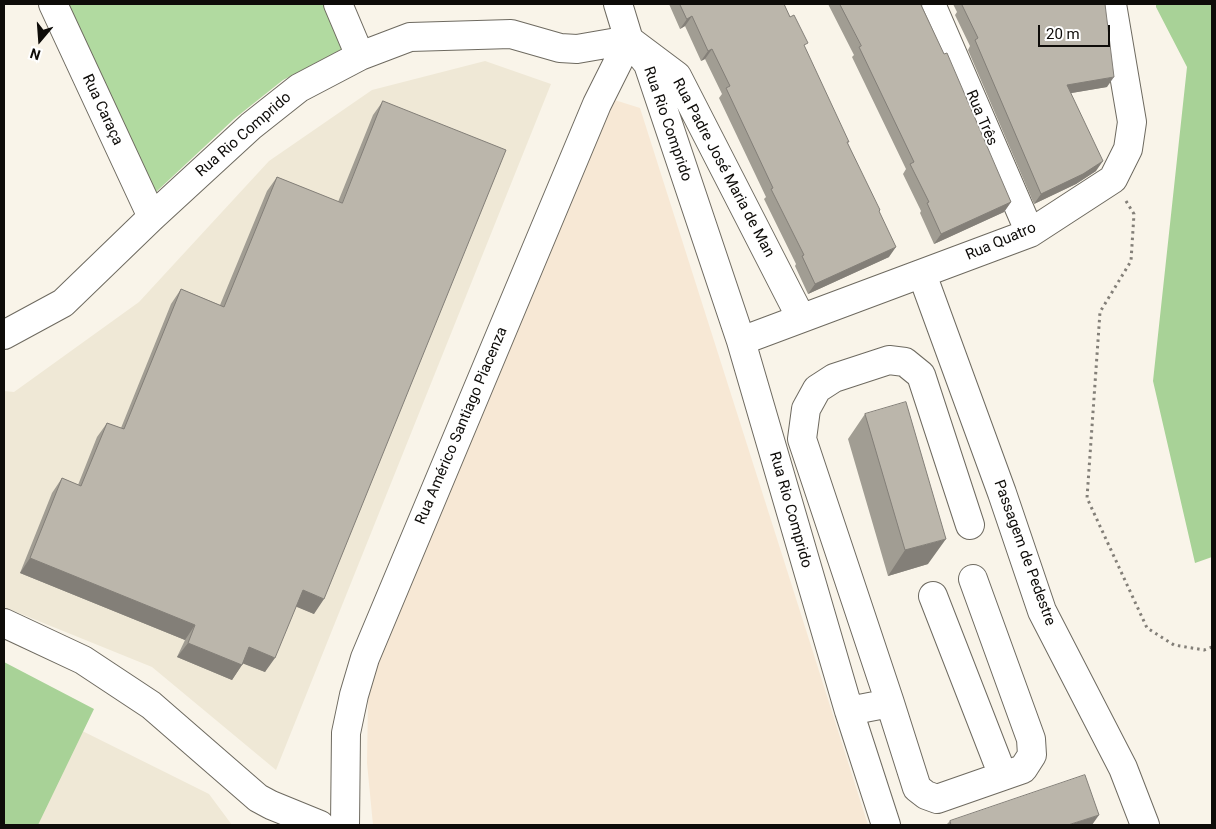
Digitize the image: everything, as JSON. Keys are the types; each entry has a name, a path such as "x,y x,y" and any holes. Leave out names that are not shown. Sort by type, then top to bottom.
{"street":[{"name":"Rua Caraça","path":"53,4 152,217"},
{"path":"338,4 360,56"},
{"path":"618,4 629,40"},
{"name":"Rua Três","path":"931,4 1030,232"},
{"path":"1112,4 1132,122 1128,149 1113,179"},
{"name":"Rua Rio Comprido","path":"4,335 63,303 152,217 251,126 299,88 360,56 410,37 511,34 560,48 577,49 629,40 648,64 741,341 849,711 886,825"},
{"name":"Rua Padre José Maria de Man","path":"629,40 677,76 801,318"},
{"name":"Rua Américo Santiago Piacenza","path":"345,825 346,733 354,695 365,658 597,104 629,40"},
{"name":"Rua Quatro","path":"741,341 1030,232 1113,179"},
{"name":"Passagem de Pedestre","path":"922,274 1002,493 1042,611 1123,768 1145,825"},
{"path":"970,525 921,374 905,362 889,360 834,378 817,389 806,409 802,439 917,788 926,795 937,799 1023,769 1032,755 1032,739 972,579"},
{"path":"933,596 1003,776"},
{"path":"4,624 83,660 150,706 258,798 266,815 320,825"},
{"path":"849,711 890,703"}],"path":[{"path":"1113,179 1134,214 1131,261 1100,312 1087,498 1147,628 1174,645 1204,650 1212,647"}],"shaded area":[{"path":"485,61 551,84 276,770 152,667 4,607 4,391 14,392 139,302 269,161 372,90"},
{"path":"605,97 640,108 868,825 373,825 367,763 369,640"},
{"path":"4,692 209,794 232,825 4,825"}],"green space":[{"path":"68,4 323,4 344,48 283,80 234,119 156,192"},
{"path":"1156,4 1212,4 1212,557 1195,563 1153,381 1187,67"},
{"path":"4,662 94,709 38,825 4,825"}],"building":[{"path":"680,4 784,4 790,17 794,15 808,43 804,45 896,247 815,284 802,256 804,255 771,189 773,188 726,88 730,86 712,49 708,51 692,16 687,19"},
{"path":"840,4 923,4 921,5 944,54 947,53 1011,202 941,234 927,203 929,202 910,164 914,162"},
{"path":"1105,4 1114,77 1067,85 1103,161 1083,174 1041,194 975,40 978,38 962,5"},
{"path":"383,101 506,150 324,599 303,590 275,658 249,647 242,665 188,643 195,625 30,558 62,478 81,486 107,423 124,429 181,289 224,307 277,177 342,203"},
{"path":"906,402 946,539 905,550 865,414"},
{"path":"1085,775 1099,815 1068,825 951,825 950,821"}]}
